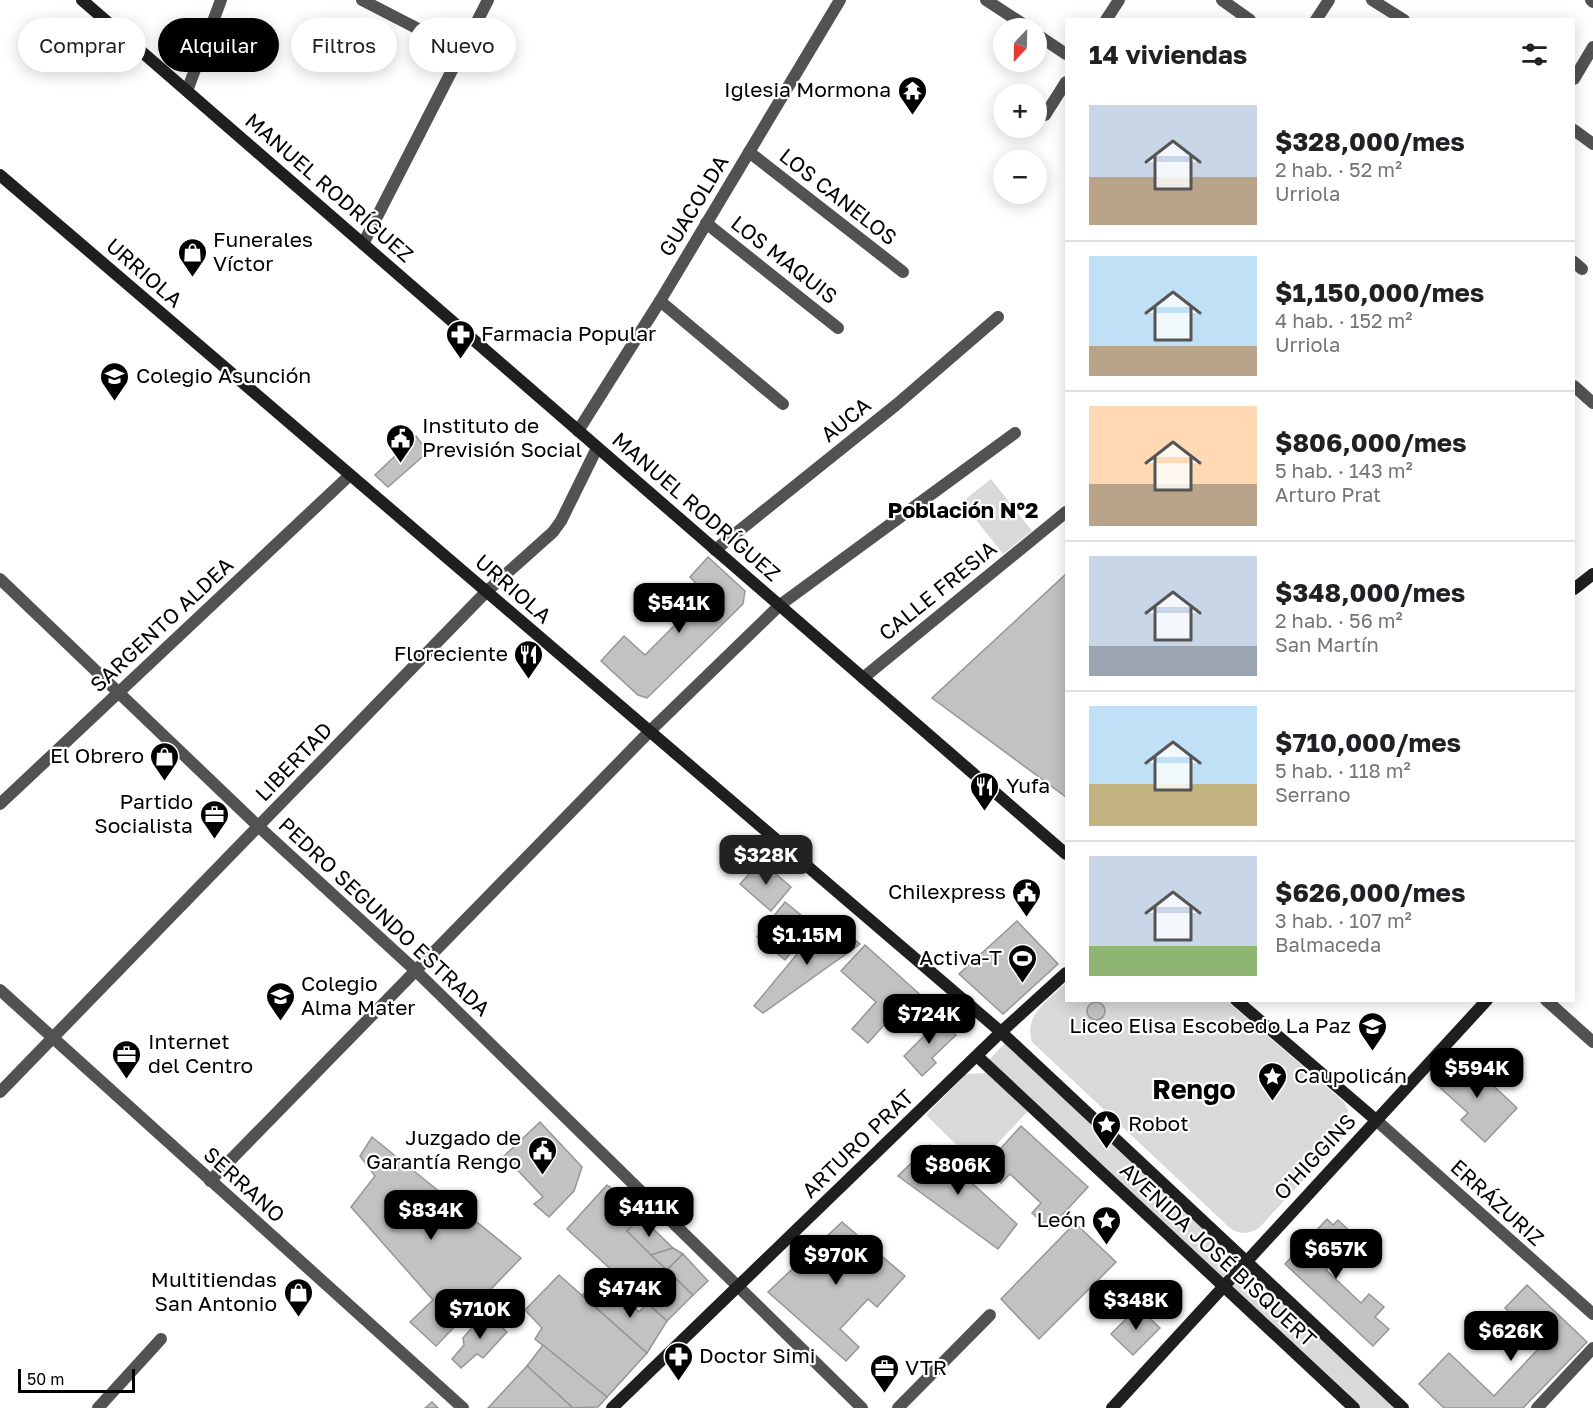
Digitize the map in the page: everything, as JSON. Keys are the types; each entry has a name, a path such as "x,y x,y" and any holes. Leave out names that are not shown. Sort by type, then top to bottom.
{"main road":[{"name":"MANUEL RODRÍGUEZ","path":"82,0 1065,853"},
{"name":"URRIOLA","path":"0,175 1001,1032"},
{"path":"1575,588 1593,574"},
{"name":"ARTURO PRAT","path":"612,1408 1001,1032 1065,974"},
{"path":"1238,1002 1376,1120"},
{"name":"O'HIGGINS","path":"1112,1408 1485,1002"},
{"name":"AVENIDA JOSÉ BISQUERT","path":"1001,1032 1403,1408"},
{"name":"AVENIDA JOSÉ BISQUERT","path":"977,1056 1354,1408"}],"street":[{"path":"187,92 221,0"},
{"path":"362,0 409,24"},
{"path":"478,18 488,0"},
{"name":"GUACOLDA","path":"578,431 660,301 840,0"},
{"path":"986,0 1014,18"},
{"path":"1107,18 1119,0"},
{"path":"1222,0 1247,18"},
{"path":"1317,18 1329,0"},
{"path":"1372,0 1401,18"},
{"path":"1047,41 1065,53"},
{"path":"1575,77 1593,47"},
{"path":"363,244 450,72"},
{"path":"1047,113 1065,84"},
{"path":"1575,131 1593,144"},
{"name":"LOS CANELOS","path":"749,152 903,272"},
{"name":"LOS MAQUIS","path":"706,224 838,328"},
{"path":"660,301 783,404"},
{"name":"AUCA","path":"715,549 896,405 998,317"},
{"path":"1575,387 1593,404"},
{"path":"210,1181 650,732 780,605 1015,433"},
{"name":"LIBERTAD","path":"0,1092 486,592 553,532 565,513 597,447"},
{"name":"SARGENTO ALDEA","path":"0,804 350,475"},
{"name":"CALLE FRESIA","path":"863,678 1065,513"},
{"name":"PEDRO SEGUNDO ESTRADA","path":"0,579 259,827 415,970 862,1408"},
{"name":"SERRANO","path":"0,990 464,1408"},
{"path":"1548,1002 1593,1042"},
{"name":"ERRÁZURIZ","path":"1376,1120 1593,1314"},
{"path":"898,1408 990,1315"},
{"path":"98,1408 161,1339"},
{"path":"1537,1408 1593,1348"}],"shaded area":[{"path":"991,479 1032,531 1003,554 962,502"},
{"path":"1065,984 1065,1002 1228,1002 1343,1101 1348,1110 1346,1134 1259,1228 1245,1233 1231,1229 1032,1042 1031,1024 1045,1002"},
{"path":"1006,1042 1397,1408 1361,1408 989,1060"},
{"path":"986,1073 1028,1111 982,1160 975,1163 926,1115 966,1074"}],"building":[{"name":"Instituto de Previsión Social","path":"416,436 428,452 388,487 375,475"},
{"path":"708,557 745,591 743,604 647,698 638,695 601,661 624,636 645,655 706,594 690,577"},
{"path":"1065,575 1065,796 932,698"},
{"path":"761,861 791,887 771,911 740,884"},
{"path":"785,902 812,924 810,927 816,932 812,936 807,932 785,960 757,937","holes":["781,930 787,934 782,941 776,936"]},
{"path":"827,918 838,926 823,945 812,936"},
{"path":"1017,921 1058,964 1003,1014 959,974"},
{"path":"838,926 860,944 763,1013 754,1006 812,936 823,945"},
{"path":"865,945 936,1009 922,1025 901,1006 868,1043 852,1029 876,1002 841,971"},
{"path":"1096,1002 1102,1005 1105,1011 1102,1017 1096,1020 1090,1017 1087,1011 1090,1005"},
{"path":"932,1014 956,1035 932,1058 936,1063 922,1076 904,1056 928,1032 922,1025"},
{"path":"1463,1057 1517,1108 1485,1142 1461,1120 1468,1113 1437,1085"},
{"path":"540,1122 582,1167 574,1191 549,1217 534,1204 543,1197 504,1156"},
{"path":"1021,1126 1088,1187 1049,1229 1032,1213 1041,1203 1010,1174 1001,1183 984,1167"},
{"path":"372,1137 521,1258 436,1346 410,1322 433,1300 351,1207 375,1176 360,1156"},
{"path":"930,1145 1017,1224 998,1249 898,1176"},
{"path":"607,1185 623,1196 619,1200 639,1219 627,1231 693,1295 667,1321 567,1229"},
{"path":"639,1219 649,1225 673,1248 651,1255 627,1231"},
{"path":"1327,1219 1333,1225 1338,1220 1356,1237 1326,1270 1361,1303 1369,1294 1384,1307 1375,1317 1389,1329 1373,1346 1285,1264"},
{"path":"842,1222 905,1276 877,1307 868,1299 840,1329 859,1347 846,1361 768,1292"},
{"path":"1075,1223 1116,1262 1039,1339 1001,1299"},
{"path":"673,1248 683,1254 667,1270 651,1255"},
{"path":"683,1254 708,1281 693,1295 667,1270"},
{"path":"559,1275 647,1353 607,1397 535,1339 542,1328 525,1310"},
{"path":"1527,1285 1587,1342 1523,1408 1444,1408 1419,1384 1449,1353 1494,1396 1543,1344 1505,1308"},
{"path":"591,1287 613,1306 620,1299 639,1312 647,1303 667,1321 647,1353 582,1295"},
{"path":"1138,1307 1160,1328 1133,1355 1111,1334"},
{"path":"486,1312 507,1332 483,1358 477,1354 461,1368 452,1359 464,1345 463,1338"},
{"path":"543,1345 607,1397 598,1407 573,1408 527,1366"},
{"path":"527,1366 573,1408 488,1408"},
{"path":"432,1402 438,1408 425,1408"}],"place":[{"name":"Iglesia Mormona","path":"912,116"},
{"name":"Funerales Víctor","path":"192,278"},
{"name":"Farmacia Popular","path":"460,360"},
{"name":"Colegio Asunción","path":"115,402"},
{"name":"Instituto de Previsión Social","path":"401,464"},
{"name":"Floreciente","path":"529,680"},
{"name":"El Obrero","path":"165,782"},
{"name":"Yufa","path":"985,812"},
{"name":"Partido Socialista","path":"214,840"},
{"name":"Chilexpress","path":"1027,918"},
{"name":"Activa-T","path":"1023,984"},
{"name":"Colegio Alma Mater","path":"280,1022"},
{"name":"Liceo Elisa Escobedo La Paz","path":"1372,1052"},
{"name":"Internet del Centro","path":"127,1080"},
{"name":"Caupolicán","path":"1273,1102"},
{"name":"Robot","path":"1107,1150"},
{"name":"Juzgado de Garantía Rengo","path":"542,1176"},
{"name":"León","path":"1107,1246"},
{"name":"Multitiendas San Antonio","path":"298,1318"},
{"name":"Doctor Simi","path":"678,1382"},
{"name":"VTR","path":"884,1394"}],"district":[{"name":"Población N°2","path":"963,510"},
{"name":"Rengo","path":"1194,1090"}]}
